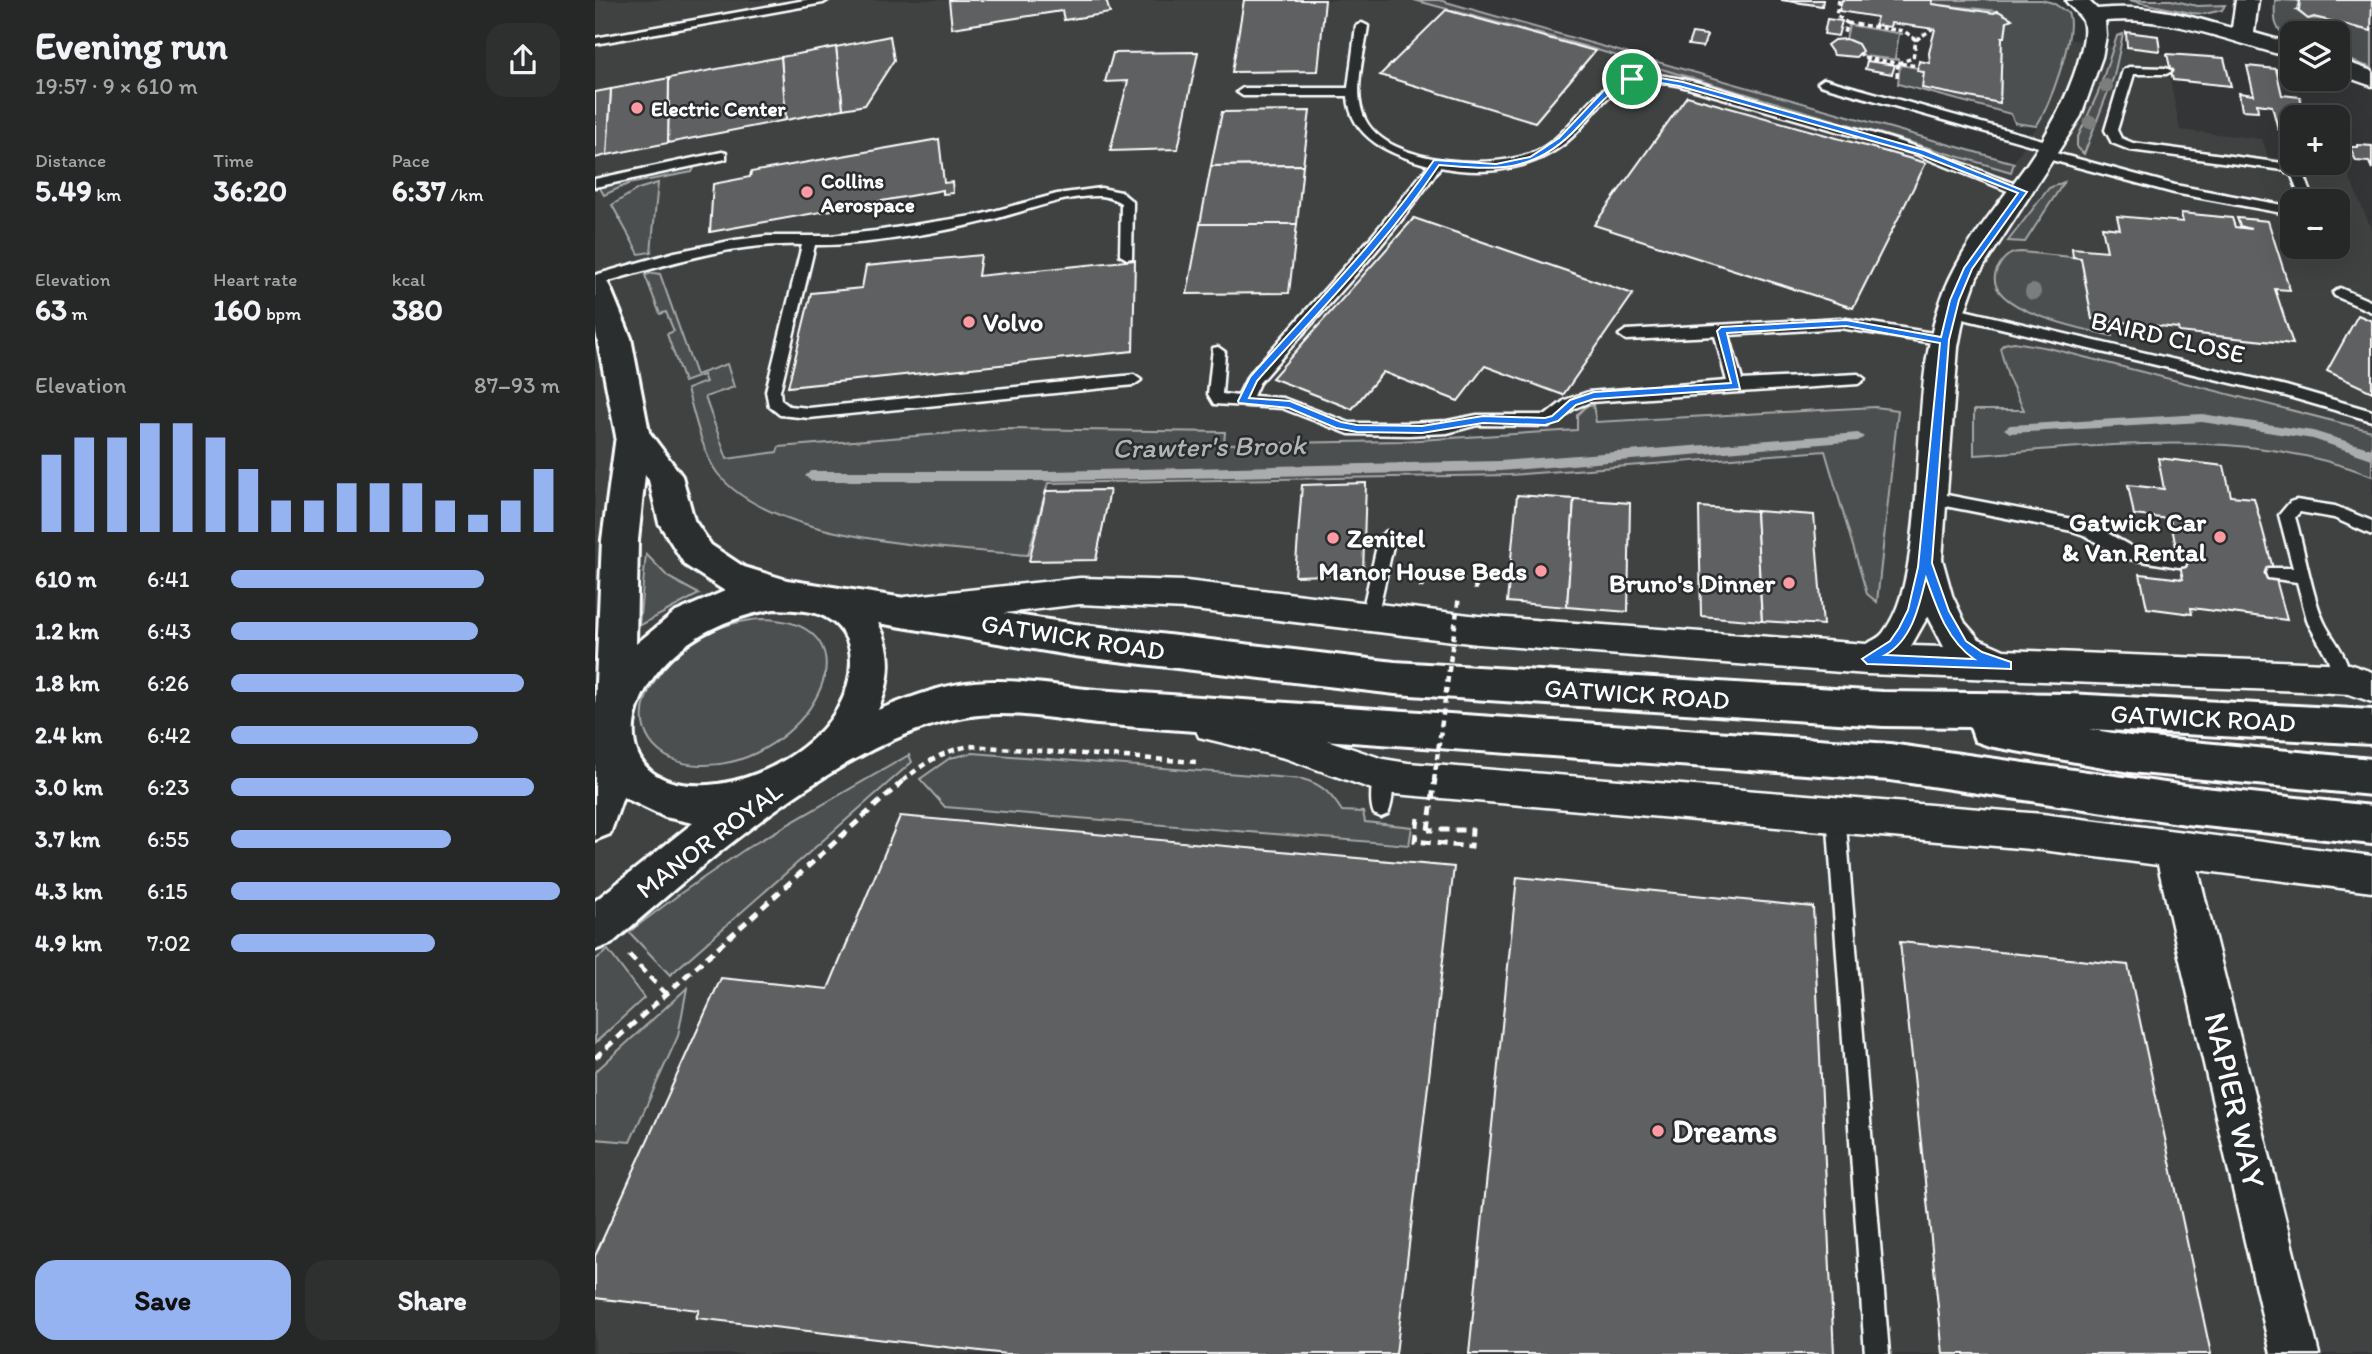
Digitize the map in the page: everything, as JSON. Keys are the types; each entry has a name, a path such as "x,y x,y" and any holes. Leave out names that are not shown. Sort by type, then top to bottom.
{"street":[{"path":"2242,36 2247,0"},
{"path":"2084,8 2153,14 2280,47"},
{"path":"1867,659 1894,645 1909,621 1926,556 1945,340 1951,312 1968,268 2050,151 2085,82 2095,40 2095,27 2084,8"},
{"path":"2350,71 2372,79"},
{"name":"GATWICK ROAD","path":"595,287 633,436 619,540 614,724"},
{"name":"GATWICK ROAD","path":"633,436 665,475 677,523 698,555 722,573 744,584 802,596 1101,643 1395,678 1883,709 2068,711 2372,727"},
{"path":"1926,556 1932,584 1962,645 1978,656 2007,665"},
{"name":"GATWICK ROAD","path":"905,611 1080,591 1186,595 1478,630 1867,659 2356,683"},
{"path":"595,821 602,798 614,724 619,700 643,661 675,632 713,610 774,594 802,596 841,608 861,628 868,641 871,670 863,703 854,720 827,751 791,778 747,797 724,802 679,803 660,798 643,789 624,771 614,749 614,724"},
{"name":"GATWICK ROAD","path":"791,778 891,723 960,701 1013,699 1097,708 1890,762 2186,805 2372,825"},
{"name":"GATWICK ROAD","path":"1097,708 1266,737 1337,758 1382,792 1836,813 2042,832 2372,874"},
{"path":"1883,709 2130,754"},
{"path":"1890,762 2130,754"},
{"name":"GATWICK ROAD","path":"2130,754 2372,778"},
{"name":"MANOR ROYAL","path":"608,938 715,833 791,778"},
{"name":"NAPIER WAY","path":"2173,847 2295,1354"}],"lane":[{"path":"595,41 823,0"},
{"path":"1362,26 1356,115 1368,134 1390,147 1437,162 1496,167 1533,158 1562,140 1610,88 1623,81 1649,78 1705,90 1921,152 2023,192"},
{"path":"2166,71 2129,70 2111,130 2116,140 2130,146 2286,167 2298,174 2304,189"},
{"path":"1824,83 2174,189 2280,209"},
{"path":"1243,92 1356,92"},
{"path":"595,183 662,166 722,156"},
{"path":"1243,401 1254,380 1419,189 1437,162"},
{"path":"595,279 663,260 738,244 762,240 842,240 983,218 1047,200 1112,192 1122,195 1127,202 1128,255"},
{"path":"810,240 773,391 774,402 785,411 809,413 1134,380"},
{"path":"2340,293 2372,307"},
{"name":"BAIRD CLOSE","path":"1951,312 2286,391 2372,416"},
{"path":"1626,335 1846,323 1945,340"},
{"path":"1721,331 1736,386"},
{"path":"1218,352 1216,397 1222,401 1290,404 1349,428 1422,429 1477,420 1549,421 1570,404 1594,396 1858,379"},
{"path":"1931,498 2073,525 2089,530 2129,553 2179,561"},
{"path":"2356,683 2336,658 2316,623 2287,515 2292,508 2312,507 2334,511 2372,529"},
{"path":"1369,617 1387,537"},
{"path":"2274,573 2302,576"},
{"path":"1836,813 1877,1354"}],"path":[{"path":"1839,0 1836,15 1847,23 1904,31 1916,40"},
{"path":"1843,36 1847,23"},
{"path":"1898,63 1913,58 1916,40 1932,29"},
{"path":"1860,53 1863,58 1919,66"},
{"path":"1419,810 1415,841 1471,847 1472,830 1428,830 1459,596"},
{"path":"595,1058 911,774 953,749 991,746 1209,763"},
{"path":"608,938 665,993"}],"shaded area":[{"path":"595,0 1439,0 2013,163 2039,123 2058,77 2068,39 2165,54 2180,130 2262,139 2268,157 2280,158 2280,175 2348,175 2372,231 2372,1354 595,1354"},
{"path":"1414,0 1439,0 2014,163 2011,172 1580,45"},
{"path":"1933,0 2042,0 2053,3 2068,13 2069,36 2060,70 2048,104 2036,126 2015,123 2011,114 1898,84 1900,65 1918,68 1918,71 1924,72 1923,88 2000,102 2002,37 2005,37 2007,21 2011,18 1998,11 1932,4"},
{"path":"2128,0 2171,0 2197,6 2225,5 2222,10 2205,14"},
{"path":"2275,0 2300,1 2297,11 2308,19 2330,21 2280,21 2280,31"},
{"path":"1849,25 1903,34 1899,34 1895,58 1899,60 1864,56 1858,44 1846,39"},
{"path":"2350,27 2372,29 2372,68 2350,60"},
{"path":"2123,34 2114,76 2084,154 2077,148 2077,139 2098,93 2117,36"},
{"path":"695,166 692,172 628,184 604,195 600,188 627,178"},
{"path":"2064,182 2025,242 2008,241 2049,188"},
{"path":"658,183 651,252 639,254 612,205 638,189"},
{"path":"2021,252 2081,258 2092,319 2111,321 2112,336 2037,315 2002,294 1995,281 1999,266 2008,256"},
{"path":"660,274 696,375 727,364 734,387 705,397 727,459 777,452 779,447 1003,429 1225,432 1224,444 1403,441 1577,430 1577,415 1585,407 1593,405 1596,422 1875,407 1898,410 1877,602 1867,594 1825,451 1510,475 1048,483 1028,555 908,544 818,528 778,514 743,497 718,474 699,433 687,389 706,382 703,375 684,382 667,334 674,331 666,312 660,314 645,275"},
{"path":"2014,342 2049,348 2372,431 2372,476 2324,460 2275,450 2225,445 2124,445 1974,455 1974,410 2024,410 2008,377 2000,348 2004,344"},
{"path":"646,554 668,577 699,594 639,626"},
{"path":"762,619 800,626 820,644 825,667 818,694 799,721 772,744 739,760 694,765 679,762 660,752 650,741 644,726 643,711 655,681 676,655 708,633 731,624"},
{"path":"973,753 1302,779 1325,790 1342,811 1363,812 1365,822 1412,827 1409,845 945,807 920,779 950,758"},
{"path":"909,755 912,762 670,975 629,932 747,848"},
{"path":"608,950 644,998 595,1043 595,960"},
{"path":"687,988 678,1036 630,1142 595,1139 595,1072"}],"building":[{"path":"949,0 1106,0 1110,13 1064,20 1062,11 952,28"},
{"path":"1244,0 1325,0 1318,71 1232,72"},
{"path":"1781,0 1823,0 1822,6"},
{"path":"1842,0 1933,0 1932,4 1994,13 1998,11 2012,19 2007,21 2005,37 2002,37 2000,103 1922,88 1924,72 1917,71 1919,61 1930,63 1929,53 1935,29 1891,23 1890,27 1875,25 1877,17 1839,11"},
{"path":"2297,0 2372,0 2371,31 2350,26 2350,21 2330,21 2314,17 2308,19 2297,10 2300,1"},
{"path":"1446,10 1595,51 1535,122 1380,75"},
{"path":"1827,19 1842,21 1838,36 1824,34"},
{"path":"2126,32 2158,36 2160,51 2127,47"},
{"path":"1692,33 1707,35 1703,47 1688,45"},
{"path":"890,36 894,60 865,105 843,109 836,47"},
{"path":"1846,39 1858,44 1862,51 1856,57 1834,55 1827,45 1834,40"},
{"path":"836,47 843,109 786,120 781,57"},
{"path":"1198,52 1178,149 1110,151 1128,81 1105,82 1113,53"},
{"path":"2167,54 2224,58 2231,86 2173,80"},
{"path":"781,57 786,120 668,143 669,78"},
{"path":"1867,61 1895,65 1892,74 1865,69"},
{"path":"2247,66 2276,69 2282,95 2300,97 2302,105 2280,105 2278,129 2272,106 2257,104 2258,111 2242,110 2239,93 2254,95"},
{"path":"669,78 668,143 607,155 611,89"},
{"path":"611,89 607,155 595,158 595,92"},
{"path":"1687,96 1926,163 1853,308 1594,225"},
{"path":"1310,111 1303,165 1211,166 1222,112"},
{"path":"939,139 944,183 952,182 953,193 943,194 943,190 710,232 713,184 750,177 751,172"},
{"path":"2372,146 2372,169 2369,162 2356,161 2350,147"},
{"path":"1303,165 1297,224 1200,224 1211,166"},
{"path":"2181,213 2232,218 2235,227 2251,229 2240,226 2237,218 2268,221 2290,290 2275,289 2293,344 2179,332 2178,328 2092,319 2081,258 2073,257 2072,248 2107,251 2102,227 2120,229 2117,216 2183,222"},
{"path":"1414,218 1633,294 1563,395 1485,366 1458,401 1383,372 1352,409 1272,378"},
{"path":"1200,224 1297,224 1289,293 1187,294"},
{"name":"Volvo","path":"981,255 978,276 1135,260 1133,351 788,387 811,293 862,288 866,266"},
{"path":"2358,315 2372,321 2372,392 2327,371"},
{"name":"Gatwick Car & Van Rental","path":"2158,458 2224,466 2231,496 2254,498 2287,620 2191,608 2192,614 2147,608 2140,574 2183,579 2170,519 2134,515 2128,485 2164,489"},
{"path":"1366,483 1363,574 1295,576 1302,485"},
{"path":"1110,490 1096,560 1029,561 1046,491"},
{"path":"1517,495 1574,499 1567,607 1507,602"},
{"path":"1574,499 1630,503 1628,612 1567,607"},
{"path":"1699,507 1756,511 1762,621 1701,616"},
{"path":"1756,511 1814,515 1823,625 1762,621"},
{"path":"900,816 1454,867 1396,1354 1006,1354 696,1318 699,1310 595,1298 595,1256 721,978 828,989"},
{"name":"Dreams","path":"1517,877 1813,907 1834,1354 1469,1354"},
{"path":"1900,942 2128,965 2211,1354 1943,1354"}],"waterway":[{"name":"Crawter's Brook","path":"2010,429 2202,418 2313,435 2372,454"},
{"name":"Crawter's Brook","path":"811,476 1049,476 1500,466 1858,437"}],"place":[{"name":"Electric Center","path":"637,108"},
{"name":"Collins Aerospace","path":"807,192"},
{"name":"Volvo","path":"969,322"},
{"name":"Gatwick Car & Van Rental","path":"2220,537"},
{"name":"Zenitel","path":"1333,538"},
{"name":"Manor House Beds","path":"1541,571"},
{"name":"Bruno's Dinner","path":"1789,583"},
{"name":"Dreams","path":"1658,1131"}],"route":[{"path":"1632,79 1610,88 1562,140 1533,158 1496,167 1437,162 1419,189 1254,380 1243,401 1290,404 1339,426 1357,429 1422,429 1483,420 1545,421 1555,419 1570,404 1583,398 1736,386 1721,331 1846,323 1945,340 1926,563 1944,612 1964,648 1978,656 2007,665 1867,659 1894,645 1903,631 1913,610 1924,567 1938,399 1945,340 1962,279 2023,192 1921,152 1680,83 1649,78 1632,79"}]}
